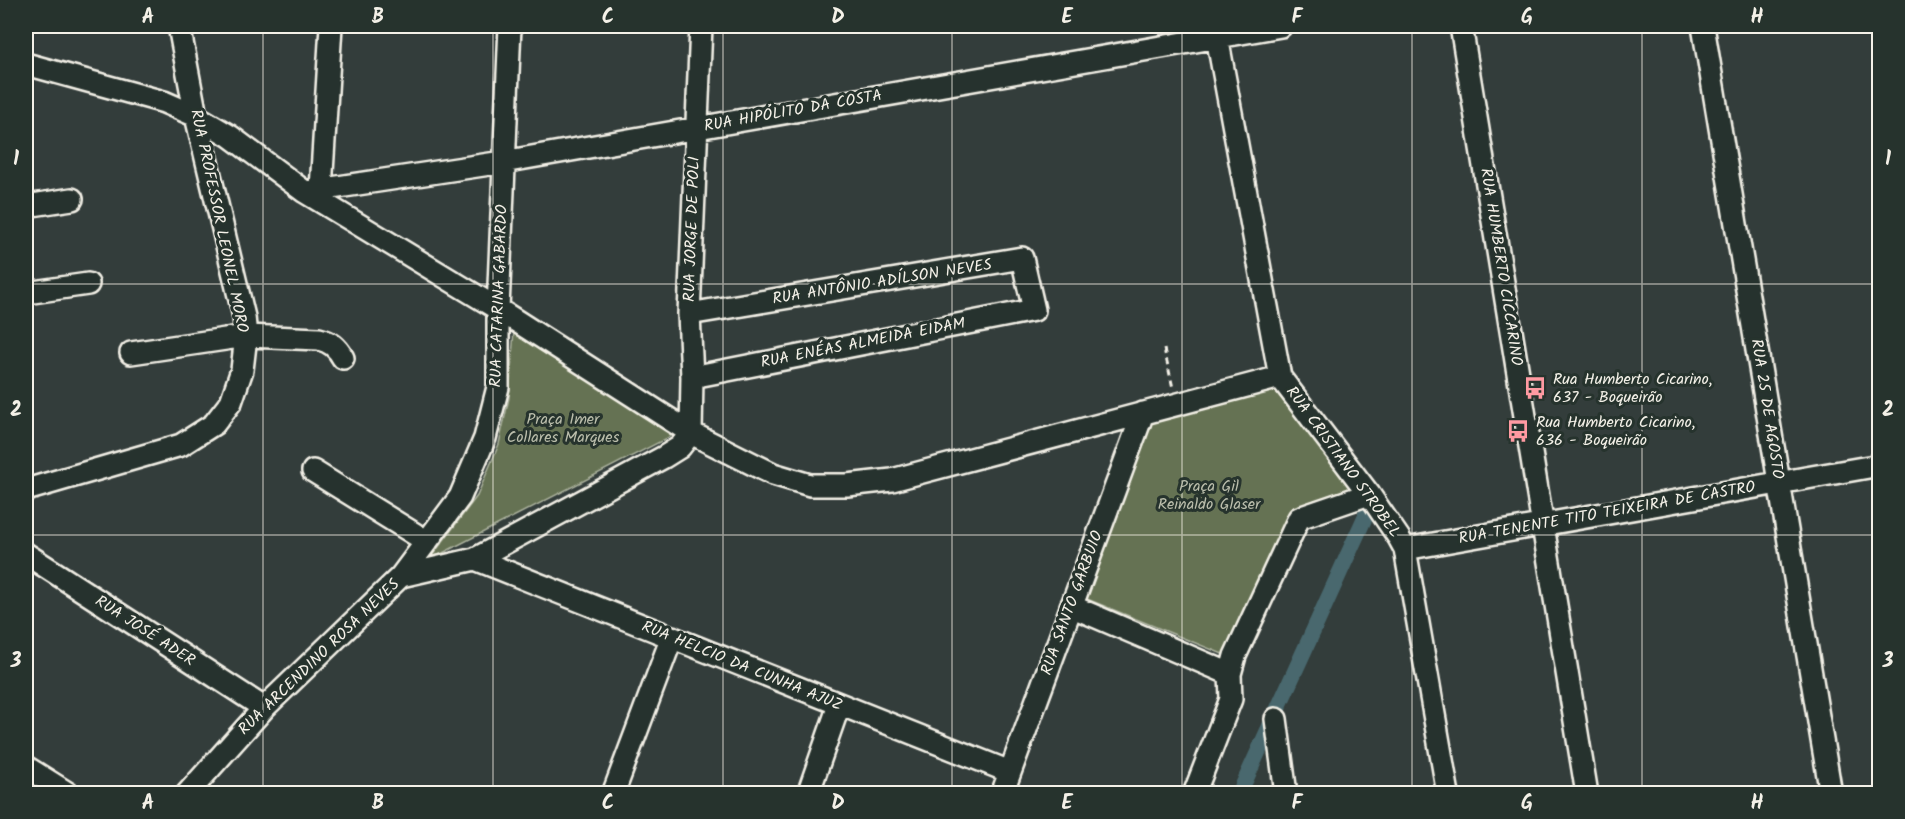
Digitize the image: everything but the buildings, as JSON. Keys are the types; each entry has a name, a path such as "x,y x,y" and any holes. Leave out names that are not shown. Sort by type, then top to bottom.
{"street":[{"name":"RUA PROFESSOR LEONEL MORO","path":"26,490 181,445 214,424 231,402 242,369 246,336 244,317 196,116 179,26"},
{"path":"313,191 332,26"},
{"name":"RUA CATARINA GABARDO","path":"401,576 460,497 485,438 498,387 498,309 510,26"},
{"name":"RUA JORGE DE POLI","path":"691,433 692,376 689,314 701,26"},
{"name":"RUA HIPÓLITO DA COSTA","path":"313,191 503,162 696,128 1216,31 1281,26"},
{"name":"RUA HUMBERTO CICCARINO","path":"1461,26 1587,794"},
{"name":"RUA 25 DE AGOSTO","path":"1703,26 1831,794"},
{"name":"RUA CRISTIANO STROBEL","path":"1216,31 1280,377 1369,494 1405,549 1448,794"},
{"path":"26,64 164,102 196,116 691,433 773,474 810,484 847,485 892,480 1280,377"},
{"path":"26,206 72,199"},
{"name":"RUA ANTÔNIO ADÍLSON NEVES","path":"689,314 1022,258 1034,310"},
{"path":"26,293 88,284"},
{"name":"RUA ENÉAS ALMEIDA EIDAM","path":"692,376 1034,310"},
{"path":"131,353 246,336 319,339 337,348 343,358"},
{"name":"RUA SANTO GARBUIO","path":"1002,794 1143,413"},
{"name":"RUA ARCENDINO ROSA NEVES","path":"187,794 264,708 401,576 475,560 664,457 680,447 691,433"},
{"name":"RUA TENENTE TITO TEIXEIRA DE CASTRO","path":"1405,549 1880,465"},
{"path":"313,471 426,542"},
{"path":"1194,794 1231,699 1230,674 1235,656 1299,518 1369,494"},
{"name":"RUA JOSÉ ADER","path":"26,554 264,708"},
{"name":"RUA HELCIO DA CUNHA AJUZ","path":"475,560 1010,772"},
{"path":"1071,606 1230,674"},
{"path":"613,794 672,637"},
{"path":"808,794 839,705"},
{"path":"1276,719 1286,794"},
{"path":"26,767 69,794"}],"path":[{"path":"1164,350 1177,405"}],"green space":[{"name":"Praça Imer Collares Marques","path":"514,330 677,433 429,560 477,496 499,444 509,398"},
{"name":"Praça Gil Reinaldo Glaser","path":"1271,386 1355,489 1292,509 1230,657 1082,597 1149,421"}],"waterway":[{"path":"1239,794 1366,515"}],"place":[{"name":"Rua Humberto Cicarino, 637 - Boqueirão","path":"1535,388"},
{"name":"Rua Humberto Cicarino, 636 - Boqueirão","path":"1518,431"}]}
